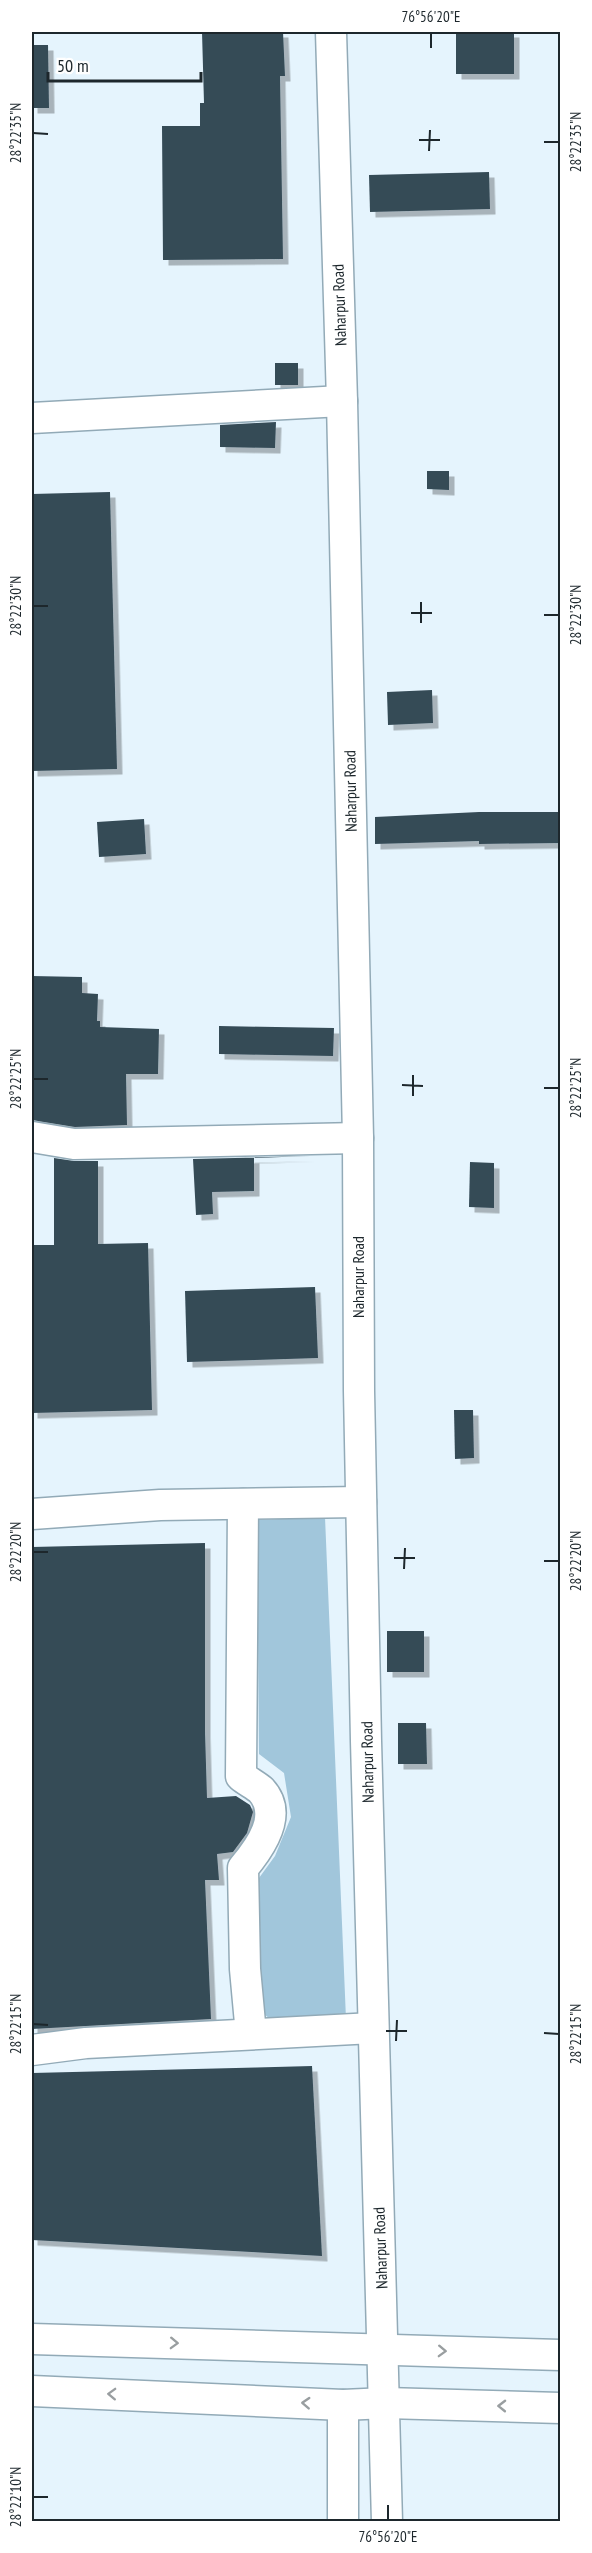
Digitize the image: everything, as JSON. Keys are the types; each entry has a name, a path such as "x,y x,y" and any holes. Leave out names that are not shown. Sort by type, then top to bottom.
{"street":[{"name":"Naharpur Road","path":"331,32 342,401 358,1138 361,1502 373,2028 386,2403 387,2522"},
{"path":"32,418 342,401"},
{"path":"32,1137 74,1144 358,1138"},
{"path":"32,1514 160,1505 361,1502"},
{"path":"243,1504 241,1776 262,1791 268,1806 269,1828 258,1850 243,1868 245,1969 251,2034"},
{"path":"32,2050 86,2043 373,2028"},
{"path":"32,2339 561,2355"},
{"path":"32,2391 343,2405 386,2403 561,2408"},
{"path":"343,2405 343,2522"}],"shaded area":[{"path":"325,1517 346,2019 269,2018 261,2012 259,1878 275,1856 291,1817 284,1773 259,1754 257,1520"}],"building":[{"path":"202,32 283,32 285,76 280,76 283,259 163,260 162,126 200,126 200,103 204,103"},
{"path":"456,32 514,32 514,74 456,74"},
{"path":"32,45 48,45 49,108 32,108"},
{"path":"489,172 490,209 370,212 369,175"},
{"path":"275,363 298,363 298,385 275,385"},
{"path":"276,422 275,448 220,447 220,425"},
{"path":"427,471 449,471 449,490 427,489"},
{"path":"110,492 117,769 32,771 32,494"},
{"path":"432,690 433,723 388,725 387,692"},
{"path":"479,812 561,812 561,843 479,844 479,841 375,844 375,817"},
{"path":"144,819 146,854 99,857 97,822"},
{"path":"32,976 82,977 82,993 98,994 97,1021 100,1021 100,1027 159,1029 158,1074 126,1074 127,1125 75,1127 32,1120"},
{"path":"219,1026 334,1028 333,1056 219,1054"},
{"path":"310,1156 254,1158 254,1191 212,1192 213,1214 196,1215 193,1159"},
{"path":"54,1158 98,1161 98,1244 148,1243 152,1410 32,1413 32,1245 54,1245"},
{"path":"470,1162 494,1163 494,1208 469,1207"},
{"path":"315,1287 318,1358 187,1362 185,1291"},
{"path":"454,1410 473,1410 474,1458 455,1459"},
{"path":"205,1543 207,1798 236,1796 250,1805 253,1812 247,1833 233,1852 217,1854 219,1880 205,1880 211,2019 32,2029 32,1547"},
{"path":"387,1631 424,1631 424,1672 387,1672"},
{"path":"398,1723 426,1723 427,1764 398,1764"},
{"path":"312,2066 322,2256 32,2240 32,2073"}]}
